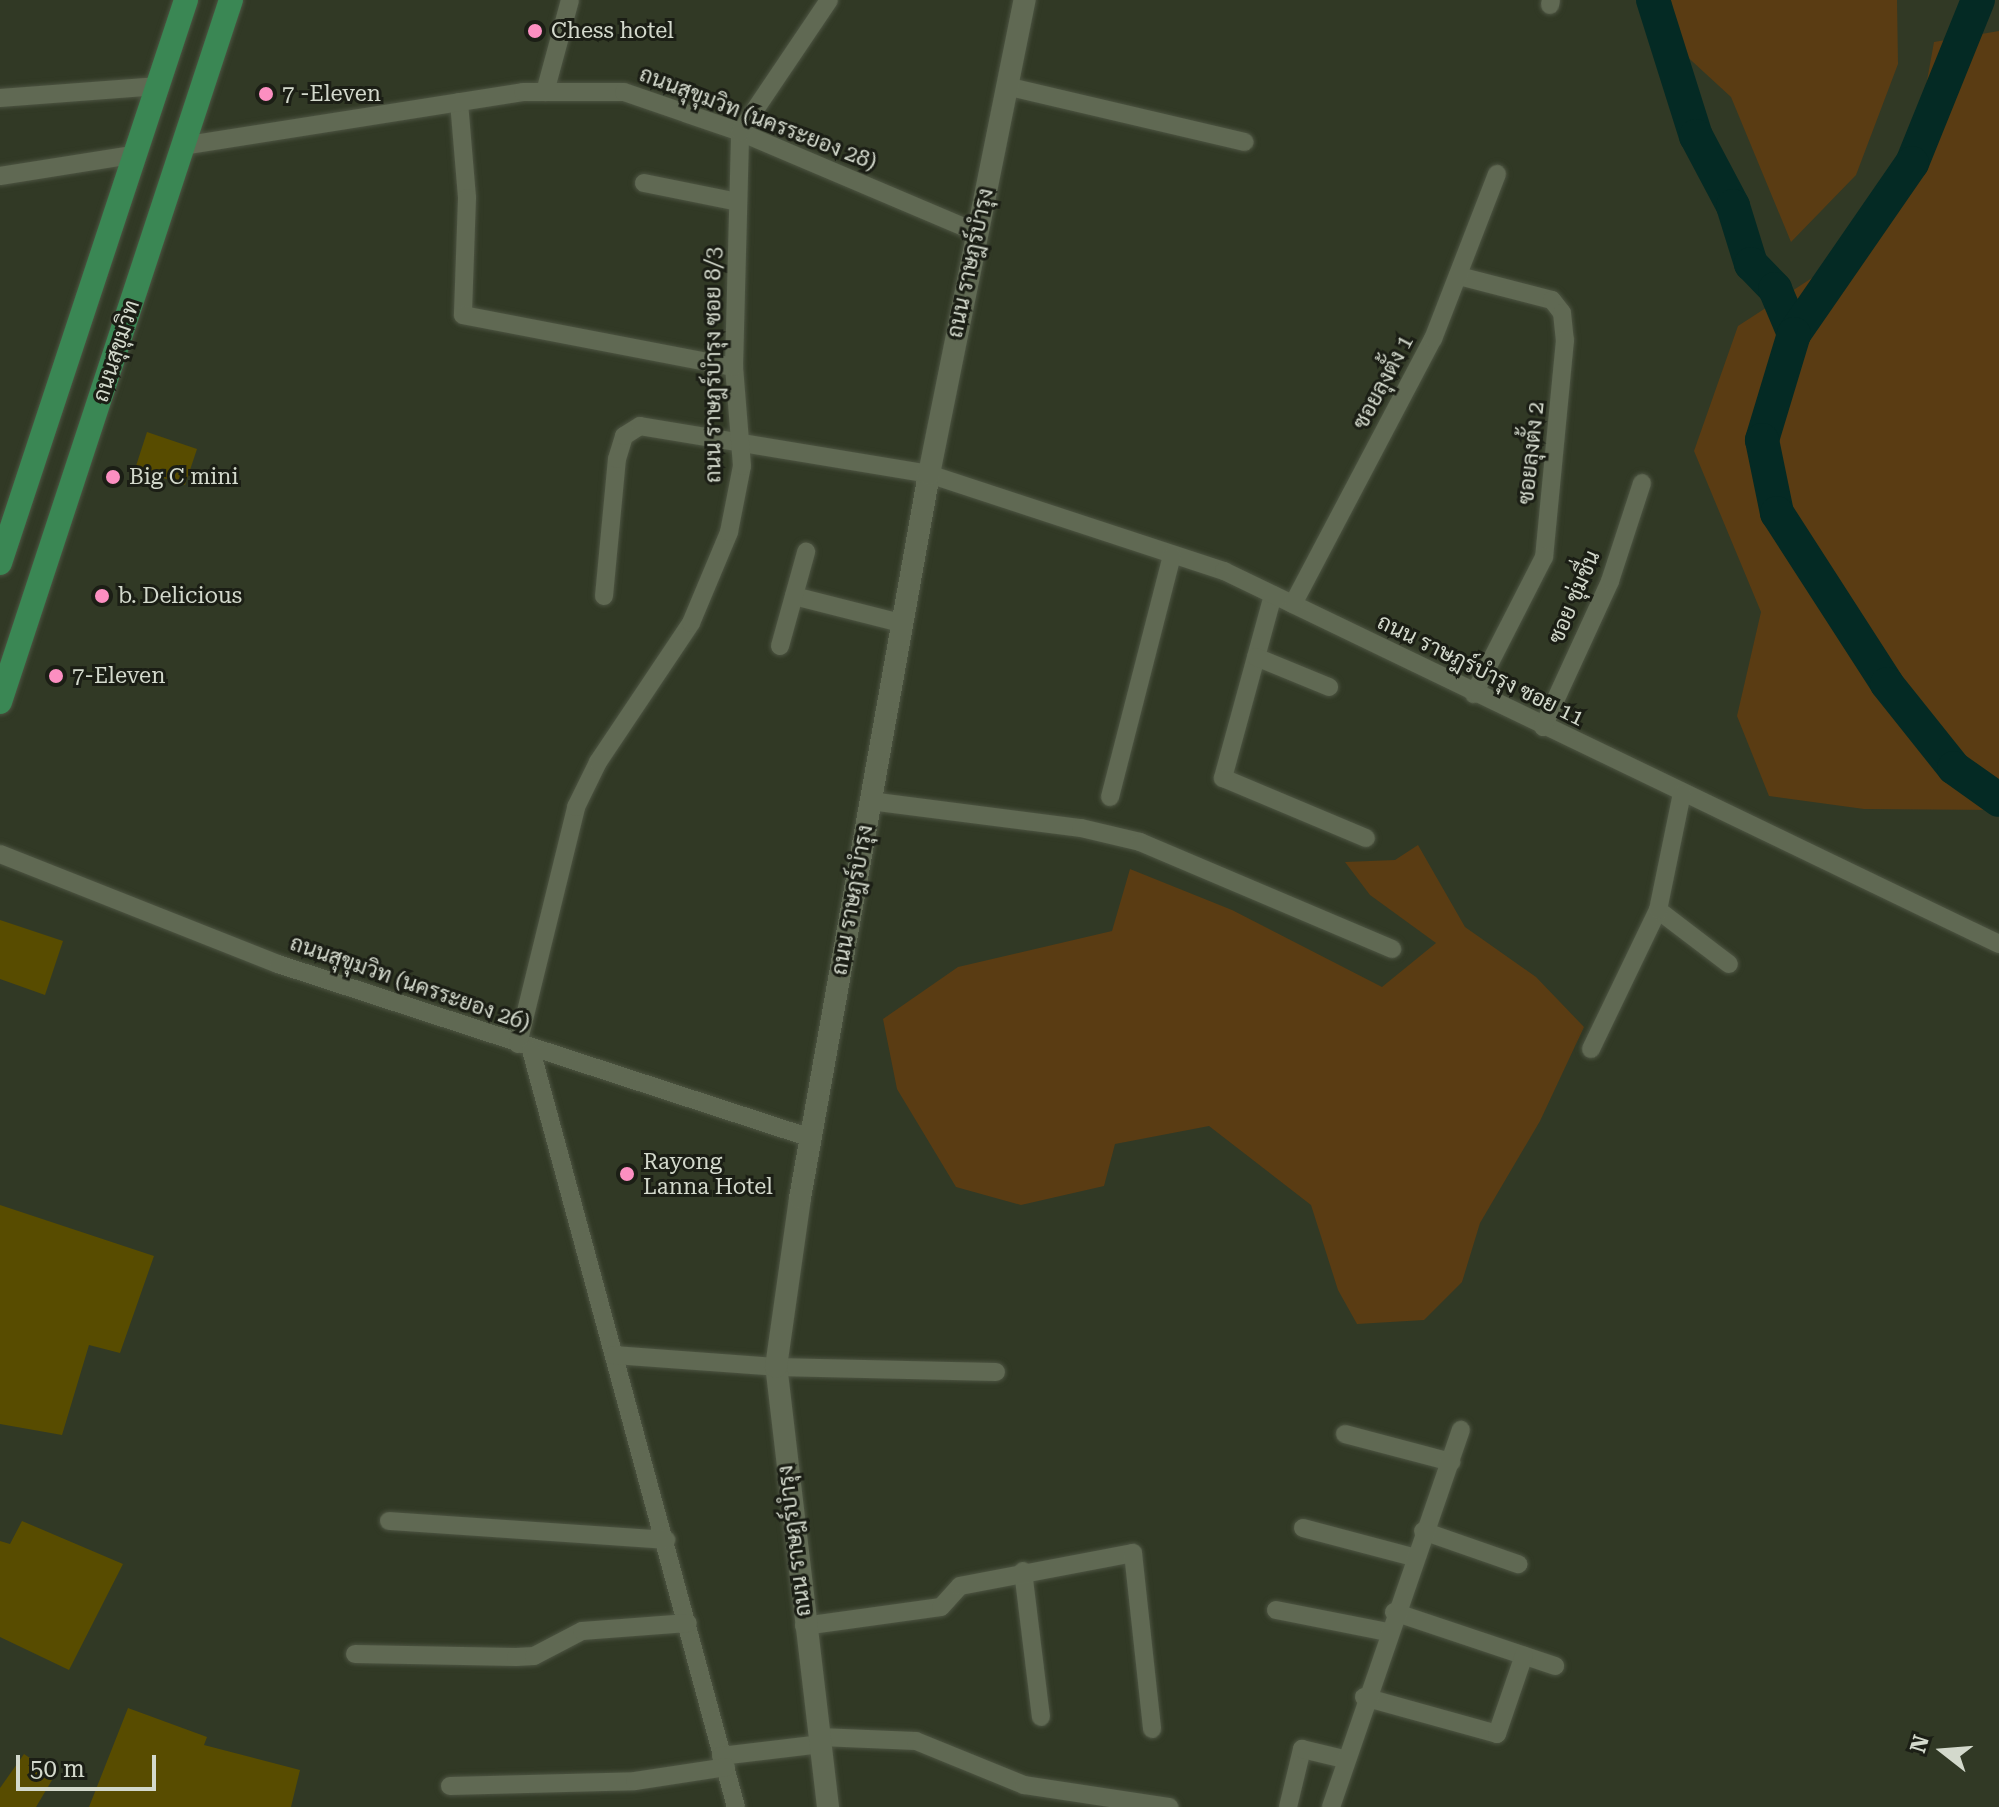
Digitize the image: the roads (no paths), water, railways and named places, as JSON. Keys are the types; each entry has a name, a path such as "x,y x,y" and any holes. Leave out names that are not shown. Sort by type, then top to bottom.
{"main road":[{"name":"ถนนสุขุมวิท","path":"0,702 231,0"},
{"name":"ถนนสุขุมวิท","path":"0,563 137,154 182,1"}],"street":[{"path":"545,92 570,0"},
{"path":"740,132 829,0"},
{"name":"ถนน ราษฎร์บำรุง","path":"828,1807 804,1626 776,1367 811,1138 901,623 976,232 1025,0"},
{"path":"0,98 159,86"},
{"path":"1006,86 1245,142"},
{"name":"ถนนสุขุมวิท (นครระยอง 28)","path":"182,146 459,102 545,92 624,92 740,132 976,232"},
{"path":"459,102 468,238 463,315 734,367"},
{"name":"ถนน ราษฎร์บำรุง ซอย 8/3","path":"524,1047 576,807 705,594 729,532 740,445 734,367 740,132"},
{"path":"0,176 137,154"},
{"name":"ซอยลุงตั้ง 1","path":"1293,604 1433,339 1497,174"},
{"path":"644,183 738,202"},
{"name":"ซอยลุงตั้ง 2","path":"1459,276 1552,300 1562,313 1565,340 1544,557 1474,694"},
{"name":"ถนน ราษฎร์บำรุง ซอย 11","path":"604,596 624,436 640,426 929,474 1172,556 1273,595 1999,944"},
{"name":"ซอย ชุ่มชื่น","path":"1543,727 1610,581 1642,483"},
{"path":"780,646 806,552"},
{"path":"1110,797 1172,556"},
{"path":"1273,595 1223,778 1366,838"},
{"path":"794,596 901,623"},
{"path":"1256,657 1329,687"},
{"path":"1591,1049 1658,910 1682,793"},
{"path":"870,801 1081,828 1140,842 1392,949"},
{"name":"ถนนสุขุมวิท (นครระยอง 26)","path":"0,854 278,964 524,1047 811,1138"},
{"path":"1658,910 1729,964"},
{"path":"524,1047 666,1540 736,1807"},
{"path":"614,1355 776,1367 996,1372"},
{"path":"1331,1807 1364,1697 1461,1430"},
{"path":"1345,1434 1451,1462"},
{"path":"389,1521 666,1540"},
{"path":"1303,1528 1413,1557"},
{"path":"1423,1531 1518,1564"},
{"path":"804,1626 941,1607 960,1586 1023,1571 1133,1553 1152,1729"},
{"path":"1023,1571 1041,1717"},
{"path":"1276,1610 1387,1632"},
{"path":"1394,1612 1555,1666"},
{"path":"355,1654 534,1656 582,1631 688,1623"},
{"path":"1364,1697 1497,1734 1524,1655"},
{"path":"450,1786 635,1781 820,1740 916,1741 1048,1799 1169,1807"},
{"path":"1288,1807 1302,1749 1344,1759"}],"waterway":[{"path":"1653,0 1696,136 1733,206 1751,264 1775,289 1794,334"},
{"path":"1978,0 1912,163 1794,334 1762,440 1777,513 1887,684 1954,768 1999,800"}],"place":[{"name":"Chess hotel","path":"535,31"},
{"name":"7 -Eleven","path":"266,94"},
{"name":"Big C mini","path":"113,477"},
{"name":"b. Delicious","path":"102,596"},
{"name":"7-Eleven","path":"56,676"},
{"name":"Rayong Lanna Hotel","path":"627,1174"}]}
